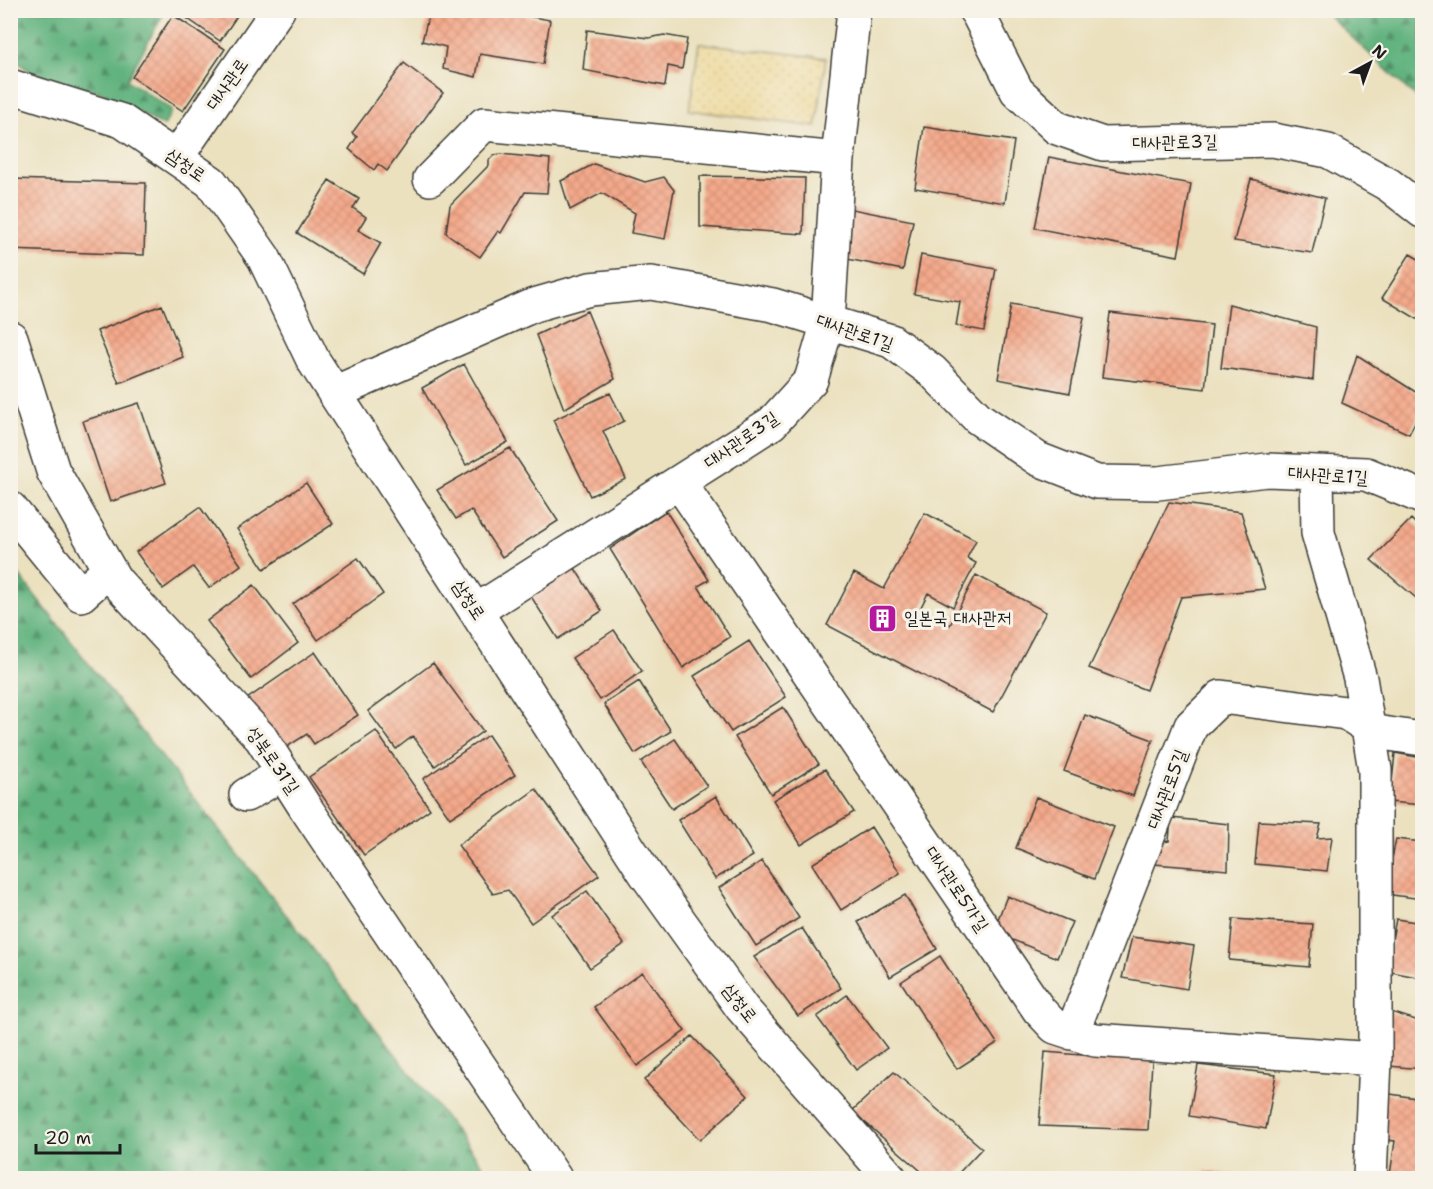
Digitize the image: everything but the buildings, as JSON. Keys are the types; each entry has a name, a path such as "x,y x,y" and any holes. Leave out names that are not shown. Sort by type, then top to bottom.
{"street":[{"name":"대사관로","path":"176,158 278,10"},
{"name":"대사관로3길","path":"476,611 772,423 811,380 828,322 838,159 854,10"},
{"name":"대사관로3길","path":"975,10 1017,91 1057,128 1103,144 1273,140 1328,151 1389,185 1422,211"},
{"name":"삼청로","path":"10,86 122,121 211,182 264,258 313,360 645,873 735,998 890,1179"},
{"path":"430,179 484,124 838,159"},
{"name":"대사관로1길","path":"334,393 534,305 590,289 651,283 773,305 891,341 932,371 978,418 1038,459 1097,482 1158,483 1267,471 1366,474 1422,497"},
{"name":"성북로31길","path":"11,338 53,471 109,570 261,738 555,1179"},
{"path":"1317,472 1318,533 1360,678 1374,770 1375,1059 1370,1179"},
{"name":"대사관로5가길","path":"679,482 1039,1010 1055,1027 1095,1040 1375,1059"},
{"path":"10,508 81,595 109,570"},
{"name":"대사관로5길","path":"1072,1033 1191,726 1221,697 1346,713 1368,729"},
{"path":"1368,729 1422,739"},
{"path":"246,795 284,773"}],"green space":[{"path":"16,11 165,11 127,80 172,110 164,126 100,92 55,82 28,70 17,61 12,39"},
{"path":"1324,11 1422,11 1422,103"},
{"path":"11,565 493,1178 11,1178"}],"sand":[{"path":"699,43 826,58 816,127 689,110"}],"place":[{"name":"일본국 대사관저","path":"883,618"}]}
